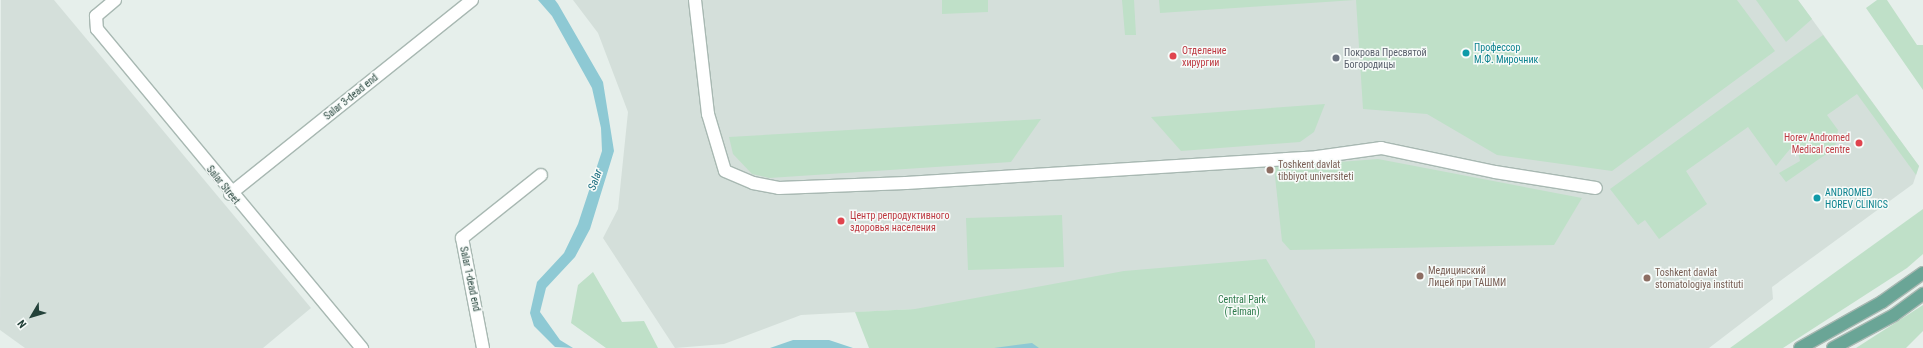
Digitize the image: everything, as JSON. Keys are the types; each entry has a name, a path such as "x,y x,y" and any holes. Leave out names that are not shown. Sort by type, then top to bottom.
{"main road":[{"path":"1800,348 1882,302 1923,273"},
{"path":"1833,348 1894,315 1923,294"}],"street":[{"name":"Salar Street","path":"115,0 96,16 97,29 230,194 362,348"},
{"name":"Salar 3-dead end","path":"230,194 472,0"},
{"path":"695,0 708,114 725,170 753,183 779,188 906,184 1317,157 1381,148 1495,172 1596,188"},
{"name":"Salar 1-dead end","path":"483,348 462,238 541,175"}],"shaded area":[{"path":"1,0 54,0 311,308 263,348 25,348 0,330"},
{"name":"Toshkent davlat tibbiyot universiteti","path":"573,0 1798,0 1919,166 1913,184 1772,287 1773,299 1709,348 1315,348 1315,341 915,309 801,315 724,344 675,348 603,238 618,209 628,112 598,33"}],"green space":[{"path":"942,0 988,0 988,12 942,14"},
{"path":"1122,0 1134,0 1136,35 1125,35"},
{"path":"1159,0 1355,0 1160,13"},
{"path":"1356,0 1737,0 1775,51 1612,171 1497,155 1427,114 1363,109"},
{"path":"1756,0 1798,0 1812,19 1786,42"},
{"path":"1877,0 1887,0 1917,45 1923,45 1923,90 1866,8"},
{"path":"1823,35 1919,166 1916,175 1857,94 1827,115 1838,130 1835,148 1786,182 1779,173 1800,161 1798,152 1790,149 1776,166 1748,127 1686,171 1707,204 1659,239 1645,220 1638,225 1610,189"},
{"path":"1325,104 1314,132 1300,142 1181,151 1151,117"},
{"path":"1041,119 1011,162 769,178 752,174 733,154 729,137"},
{"path":"1378,159 1582,198 1554,245 1290,250 1282,241 1274,167"},
{"path":"1923,209 1923,254 1907,268 1783,348 1730,348"},
{"path":"1062,215 1064,267 968,270 966,218"},
{"name":"Central Park (Telman)","path":"1266,259 1315,341 1315,348 869,348 855,312 915,309 1124,271"},
{"path":"593,272 622,322 644,321 658,348 606,348 571,323 578,285"},
{"path":"1923,305 1923,331 1906,348 1856,348"}],"water":[{"name":"Salar","path":"538,0 555,0 603,82 614,151 590,229 575,257 546,288 540,312 560,340 573,348 555,347 534,326 530,313 537,282 564,253 578,224 602,151 601,128 592,88 552,16"},
{"path":"793,340 829,340 853,348 770,348"},
{"path":"1032,343 1039,348 994,348"}],"place":[{"name":"Профессор М.Ф. Мирочник","path":"1466,53"},
{"name":"Отделение хирургии","path":"1173,56"},
{"name":"Покрова Пресвятой Богородицы","path":"1336,58"},
{"name":"Horev Andromed Medical centre","path":"1859,143"},
{"name":"Toshkent davlat tibbiyot universiteti","path":"1270,170"},
{"name":"ANDROMED HOREV CLINICS","path":"1817,198"},
{"name":"Центр репродуктивного здоровья населения","path":"841,221"},
{"name":"Медицинский Лицей при ТАШМИ","path":"1420,276"},
{"name":"Toshkent davlat stomatologiya instituti","path":"1647,278"}]}
